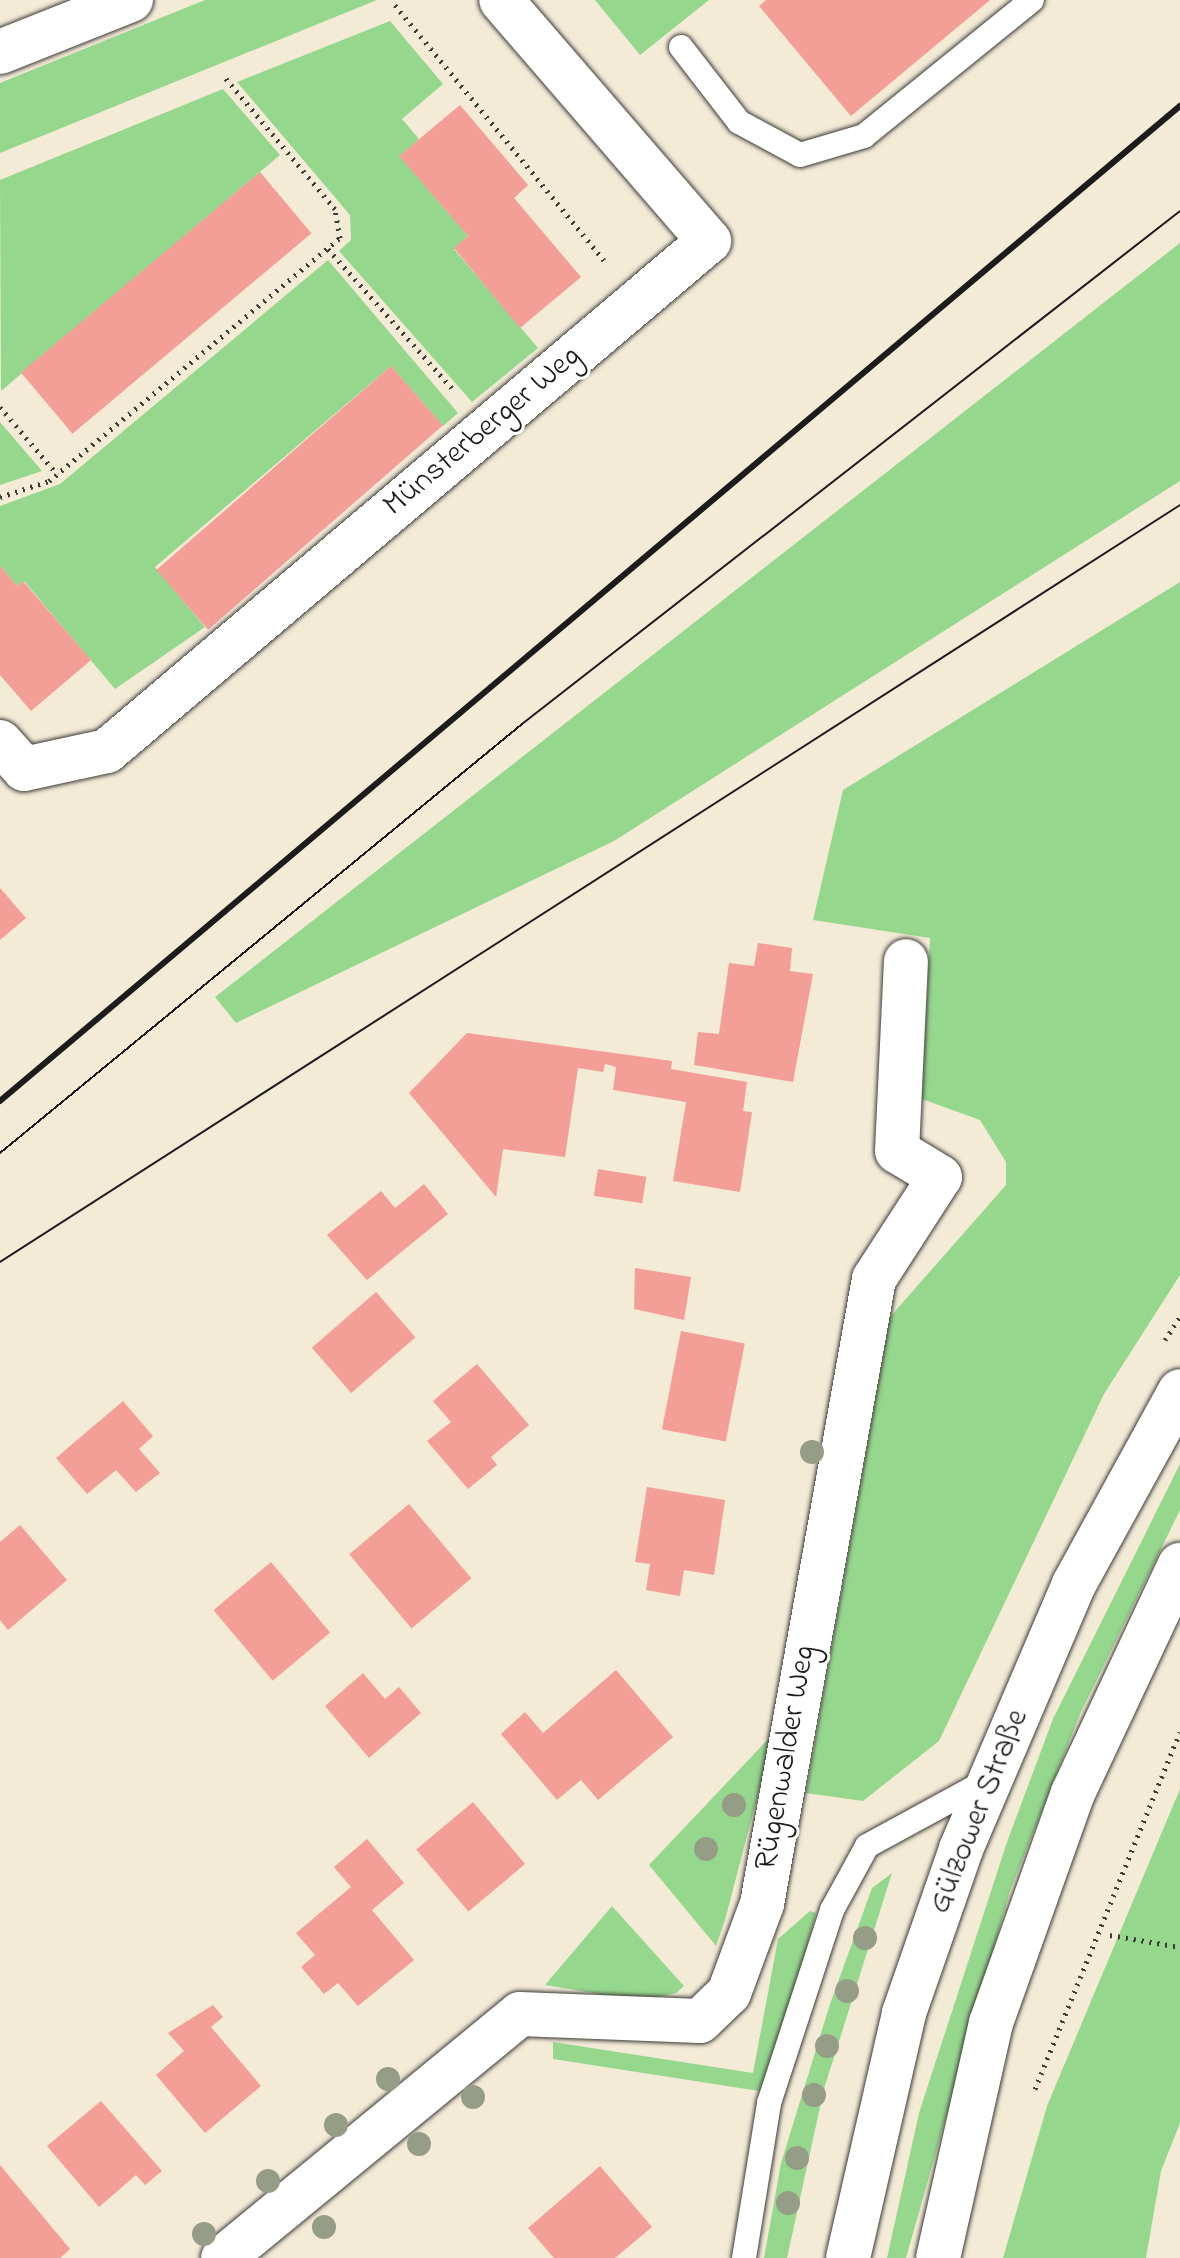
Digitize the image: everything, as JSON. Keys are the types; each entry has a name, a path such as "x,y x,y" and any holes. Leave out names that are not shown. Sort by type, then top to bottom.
{"street":[{"path":"0,52 131,0"},
{"name":"Münsterberger Weg","path":"0,742 24,769 107,751 709,241 501,0"},
{"name":"Rügenwalder Weg","path":"223,2258 520,2014 688,2022 712,2015 729,1993 762,1904 874,1279 940,1177 897,1151 906,961"},
{"name":"Gülzower Straße","path":"848,2258 904,2013 990,1779 1074,1584 1180,1391"},
{"path":"938,2258 991,2023 1073,1793 1180,1565"}],"lane":[{"path":"681,47 739,122 800,155 864,136 1032,0"},
{"path":"744,2258 769,2103 832,1910 867,1846 990,1779"}],"path":[{"path":"395,5 638,300"},
{"path":"0,497 57,474 340,238 335,209 223,75"},
{"path":"328,249 455,392"},
{"path":"0,407 57,474"},
{"path":"1031,2099 1180,1732"},
{"path":"1110,1935 1180,1947"}],"green space":[{"path":"205,0 377,0 0,153 0,83"},
{"path":"595,0 709,0 640,55"},
{"path":"390,21 443,84 402,119 419,139 400,156 468,236 454,249 538,348 472,402 339,251 351,240 350,215 237,82"},
{"path":"223,89 280,155 1,391 0,180"},
{"path":"1180,243 1180,481 614,841 236,1023 215,997"},
{"path":"328,260 458,413 443,426 391,366 155,567 205,627 115,689 24,581 17,586 0,566 0,506 60,484"},
{"path":"0,422 42,471 0,485"},
{"path":"1180,582 1180,1275 1104,1394 939,1741 863,1801 806,1793 890,1317 1006,1185 1006,1162 980,1120 922,1099 930,938 813,920 843,790"},
{"path":"1180,1464 1180,1510 1080,1714 1010,1891 906,2258 887,2258 919,2113 1007,1842 1053,1719"},
{"path":"774,1733 725,1920 716,1946 649,1865"},
{"path":"1180,1789 1180,2123 1161,2171 1146,2258 1003,2258 1047,2106"},
{"path":"892,1873 824,2089 787,2258 764,2258 781,2163 830,2004 872,1888"},
{"path":"612,1906 684,1986 676,1993 642,2001 545,1985"},
{"path":"810,1911 816,1913 766,2092 553,2059 553,2042 753,2073 778,1939"}],"building":[{"path":"766,0 990,0 851,116 759,6"},
{"path":"460,105 528,185 514,198 581,277 520,328 454,248 468,236 399,156"},
{"path":"260,172 311,233 72,434 21,373"},
{"path":"391,366 443,426 208,630 156,570"},
{"path":"0,566 17,586 23,581 91,660 31,711 0,675"},
{"path":"0,888 26,918 0,940"},
{"path":"758,943 792,948 790,971 813,974 793,1082 694,1065 698,1032 719,1034 729,963 754,966"},
{"path":"467,1033 672,1061 671,1069 747,1082 743,1111 752,1112 740,1192 673,1181 686,1102 613,1090 616,1067 605,1064 603,1072 578,1068 565,1157 503,1149 496,1197 409,1093"},
{"path":"598,1169 646,1177 642,1203 594,1196"},
{"path":"424,1184 448,1214 367,1280 327,1235 381,1191 395,1208"},
{"path":"635,1268 691,1277 684,1320 634,1309"},
{"path":"376,1292 415,1337 351,1393 312,1348"},
{"path":"681,1331 745,1343 726,1442 662,1429"},
{"path":"477,1364 529,1425 491,1457 497,1465 468,1489 427,1441 451,1422 433,1401"},
{"path":"123,1401 153,1436 139,1449 160,1473 136,1492 116,1470 87,1494 56,1458"},
{"path":"647,1487 725,1500 714,1575 684,1570 680,1596 646,1590 650,1564 635,1562"},
{"path":"409,1504 471,1578 412,1628 349,1554"},
{"path":"20,1525 67,1580 8,1630 0,1620 0,1542"},
{"path":"271,1562 330,1632 273,1681 214,1610"},
{"path":"616,1670 673,1737 598,1800 581,1780 557,1800 501,1734 525,1712 543,1733"},
{"path":"363,1673 385,1699 399,1687 421,1713 369,1758 325,1706"},
{"path":"473,1802 525,1864 468,1912 416,1850"},
{"path":"367,1839 404,1883 372,1910 414,1960 358,2006 338,1983 324,1994 301,1967 315,1955 296,1933 351,1887 334,1867"},
{"path":"213,2005 223,2017 211,2027 261,2086 205,2133 156,2075 184,2051 168,2033"},
{"path":"101,2101 162,2171 145,2185 136,2175 99,2207 47,2146"},
{"path":"0,2165 70,2249 60,2258 0,2258"},
{"path":"600,2166 652,2227 615,2258 554,2258 528,2228"}],"tram line":[{"path":"0,1153 522,724 1180,211"},
{"path":"0,1262 1180,505"}],"railway":[{"path":"0,1101 1180,106"}]}
